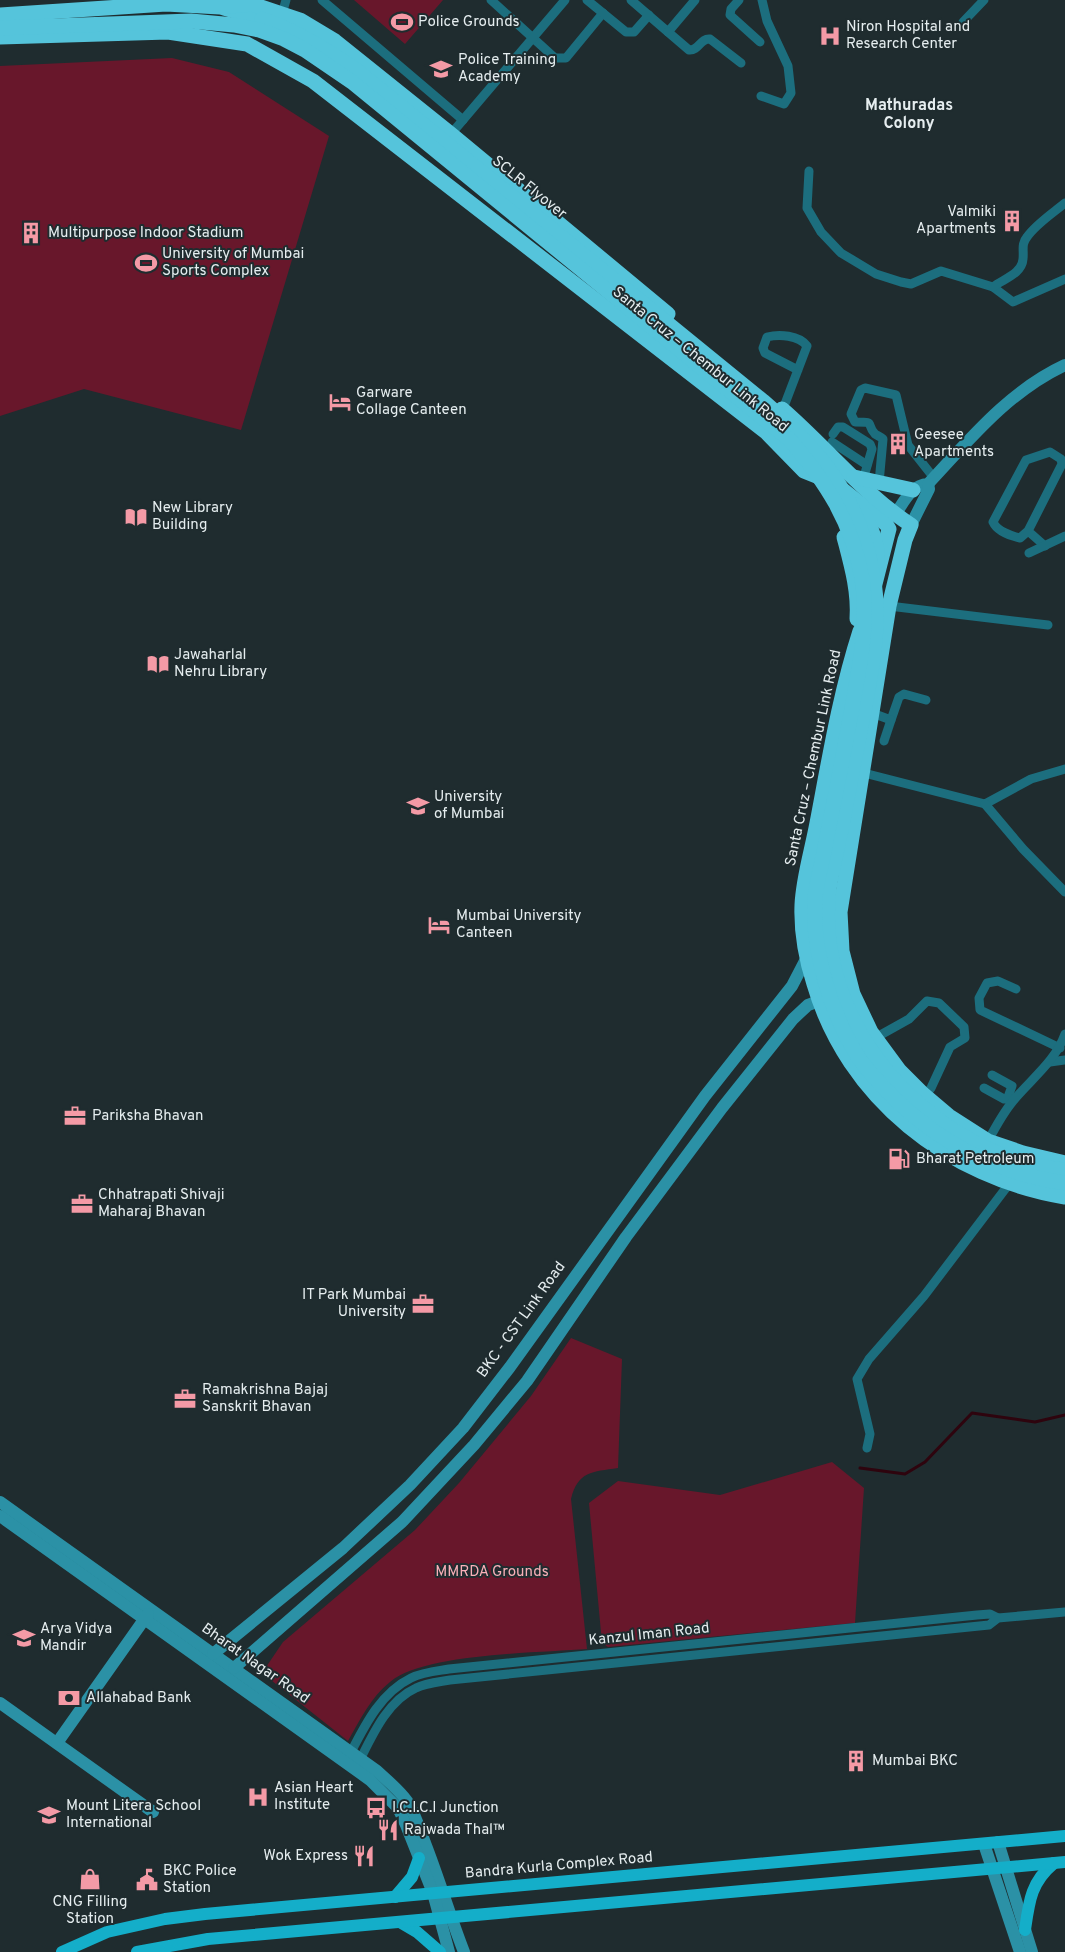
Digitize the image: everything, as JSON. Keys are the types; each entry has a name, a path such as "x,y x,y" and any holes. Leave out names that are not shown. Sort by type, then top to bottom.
{"highway":[{"name":"Santa Cruz – Chembur Link Road","path":"0,15 166,2 220,7 252,4 284,7 300,20 334,41 452,134 783,410 829,440 856,478 895,515 911,525"},
{"name":"SCLR Flyover","path":"220,7 288,28 311,40 360,73 763,402 798,432 828,466 850,502 865,537 874,578 877,620 871,672 828,900 829,939 835,973 849,1013 872,1055 919,1106 946,1127 976,1144 1022,1162 1065,1170"},
{"path":"0,28 191,21 234,25 259,30 305,50 352,82 790,440 818,473 839,507 854,541 862,579 865,620 859,671 815,899 817,940 824,976 838,1018 862,1062 911,1115 940,1137 971,1155 1018,1174 1065,1183"},
{"name":"Santa Cruz – Chembur Link Road","path":"0,37 168,32 247,44 313,82 766,432 802,469 834,483 886,524 889,529 873,590 855,646 829,762 802,905 806,959 819,1001 834,1037 849,1062 870,1090 902,1122 928,1142 979,1172 1009,1184 1065,1197"},
{"path":"518,239 542,208"},
{"path":"829,440 802,469 818,486 839,522 852,568 856,592 858,608 855,646"},
{"path":"856,478 913,490"},
{"path":"834,483 862,511 872,533 878,555 873,590"},
{"path":"895,515 889,529 905,540"},
{"path":"911,525 905,540 889,606 840,912 842,951 853,994 875,1038 899,1070 925,1096 949,1116 988,1141 1022,1153 1065,1163"},
{"path":"928,1142 949,1116"}],"main road":[{"name":"Bandra Kurla Complex Road","path":"62,1952 107,1932 165,1919 1065,1836"},
{"path":"395,1897 412,1877 419,1858"},
{"path":"137,1952 208,1939 1060,1862"},
{"path":"1025,1930 1033,1888 1042,1873 1060,1862"},
{"path":"400,1922 417,1932 440,1952"}],"street":[{"path":"322,0 463,120"},
{"path":"491,0 555,58 566,58 603,13"},
{"path":"452,134 565,0"},
{"path":"587,0 626,32 631,33 638,29 649,15"},
{"path":"631,0 688,50 696,48 702,41 710,39 741,63"},
{"path":"668,32 695,0"},
{"path":"739,0 731,9 730,15 760,42"},
{"path":"762,0 767,21 788,66 791,93 784,104 762,96"},
{"path":"963,22 984,0"},
{"path":"809,171 807,208 821,232 841,253 876,274 910,284 941,271 993,287 1013,302 1065,279"},
{"path":"993,287 1010,277 1019,268 1023,260 1022,248 1025,239 1065,203"},
{"path":"783,410 798,370 807,346 804,341 778,334 767,337 763,348 765,353 798,370"},
{"path":"895,515 913,490 931,481 1008,400 1046,374 1065,365"},
{"path":"878,483 883,439 876,435 872,424 869,422 855,422 851,414 862,390 865,388 896,395 908,445 931,481 929,490 911,525"},
{"path":"856,478 867,465 872,449 870,444 843,427 836,429 829,440 867,465"},
{"path":"1050,452 1061,459 1062,464 1028,531 1020,538 995,527 993,522 1026,460 1050,452"},
{"path":"1028,531 1045,546"},
{"path":"1029,553 1065,536"},
{"path":"889,606 1048,625"},
{"path":"884,741 899,697 904,694 926,700"},
{"path":"872,713 891,720"},
{"path":"829,762 862,773 985,804 1023,849 1065,892"},
{"path":"985,804 1031,779 1065,769"},
{"name":"BKC - CST Link Road","path":"213,1654 343,1548 410,1485 463,1428 510,1367 705,1096 792,986 806,959"},
{"path":"1016,990 998,981 987,983 979,998 980,1010 1060,1048"},
{"path":"234,1668 402,1522 454,1467 527,1381 644,1214 722,1108 793,1019 808,1005 819,1001"},
{"path":"875,1038 909,1019 927,1001 939,1003 964,1026 965,1038 950,1047 932,1088 925,1096"},
{"path":"988,1141 1011,1099 1050,1062 1060,1048 1065,1034"},
{"path":"1050,1062 1065,1060"},
{"path":"992,1075 1012,1086 1011,1099"},
{"path":"984,1088 1004,1098 1011,1099"},
{"path":"705,1096 722,1108"},
{"path":"867,1448 870,1434 857,1379 869,1359 924,1296 1009,1184"},
{"path":"626,1204 644,1214"},
{"path":"439,1454 454,1467"},
{"name":"Bharat Nagar Road","path":"0,1502 148,1614 353,1761 395,1787 407,1802 438,1893"},
{"name":"Bharat Nagar Road","path":"0,1516 148,1614 234,1668 353,1761 398,1808 419,1858 438,1893"},
{"path":"369,1523 383,1538"},
{"name":"Kanzul Iman Road","path":"353,1761 372,1714 398,1686 421,1674 449,1669 990,1614 998,1618 1065,1612"},
{"path":"57,1743 148,1614"},
{"path":"0,1703 154,1812"},
{"path":"998,1842 999,1868 1020,1952"},
{"path":"984,1844 999,1868 1025,1930 1032,1952"},
{"path":"438,1893 449,1952"},
{"path":"444,1918 464,1952"}],"green space":[{"name":"Police Grounds","path":"354,0 443,0 405,44"},
{"name":"University of Mumbai Sports Complex","path":"172,58 229,72 329,136 241,430 84,389 0,416 0,66"},
{"name":"MMRDA Grounds","path":"571,1338 622,1359 618,1468 587,1474 578,1483 571,1499 587,1649 483,1656 428,1665 406,1672 390,1682 377,1695 366,1709 348,1741 262,1673 283,1642 415,1530 459,1483 531,1396"},
{"path":"832,1462 864,1488 855,1623 608,1647 602,1643 589,1503 618,1481 720,1495"}],"waterway":[{"path":"860,1468 905,1474 925,1462 972,1413 1035,1422 1065,1415"}],"place":[{"name":"Police Grounds","path":"402,22"},
{"name":"Niron Hospital and Research Center","path":"830,36"},
{"name":"Police Training Academy","path":"441,69"},
{"name":"Valmiki Apartments","path":"1012,221"},
{"name":"Multipurpose Indoor Stadium","path":"31,233"},
{"name":"University of Mumbai Sports Complex","path":"146,263"},
{"name":"Garware Collage Canteen","path":"340,402"},
{"name":"Geesee Apartments","path":"898,444"},
{"name":"New Library Building","path":"136,517"},
{"name":"Jawaharlal Nehru Library","path":"158,664"},
{"name":"University of Mumbai","path":"418,806"},
{"name":"Mumbai University Canteen","path":"439,925"},
{"name":"Pariksha Bhavan","path":"75,1116"},
{"name":"Bharat Petroleum","path":"899,1159"},
{"name":"Chhatrapati Shivaji Maharaj Bhavan","path":"82,1204"},
{"name":"IT Park Mumbai University","path":"423,1304"},
{"name":"Ramakrishna Bajaj Sanskrit Bhavan","path":"185,1399"},
{"name":"Arya Vidya Mandir","path":"24,1638"},
{"name":"Allahabad Bank","path":"69,1698"},
{"name":"Mumbai BKC","path":"856,1761"},
{"name":"Asian Heart Institute","path":"258,1797"},
{"name":"I.C.I.C.I Junction","path":"376,1808"},
{"name":"Mount Litera School International","path":"49,1815"},
{"name":"Rajwada Thal™","path":"388,1830"},
{"name":"Wok Express","path":"364,1856"},
{"name":"CNG Filling Station","path":"90,1879"},
{"name":"BKC Police Station","path":"147,1880"}],"district":[{"name":"Mathuradas Colony","path":"909,115"}]}
